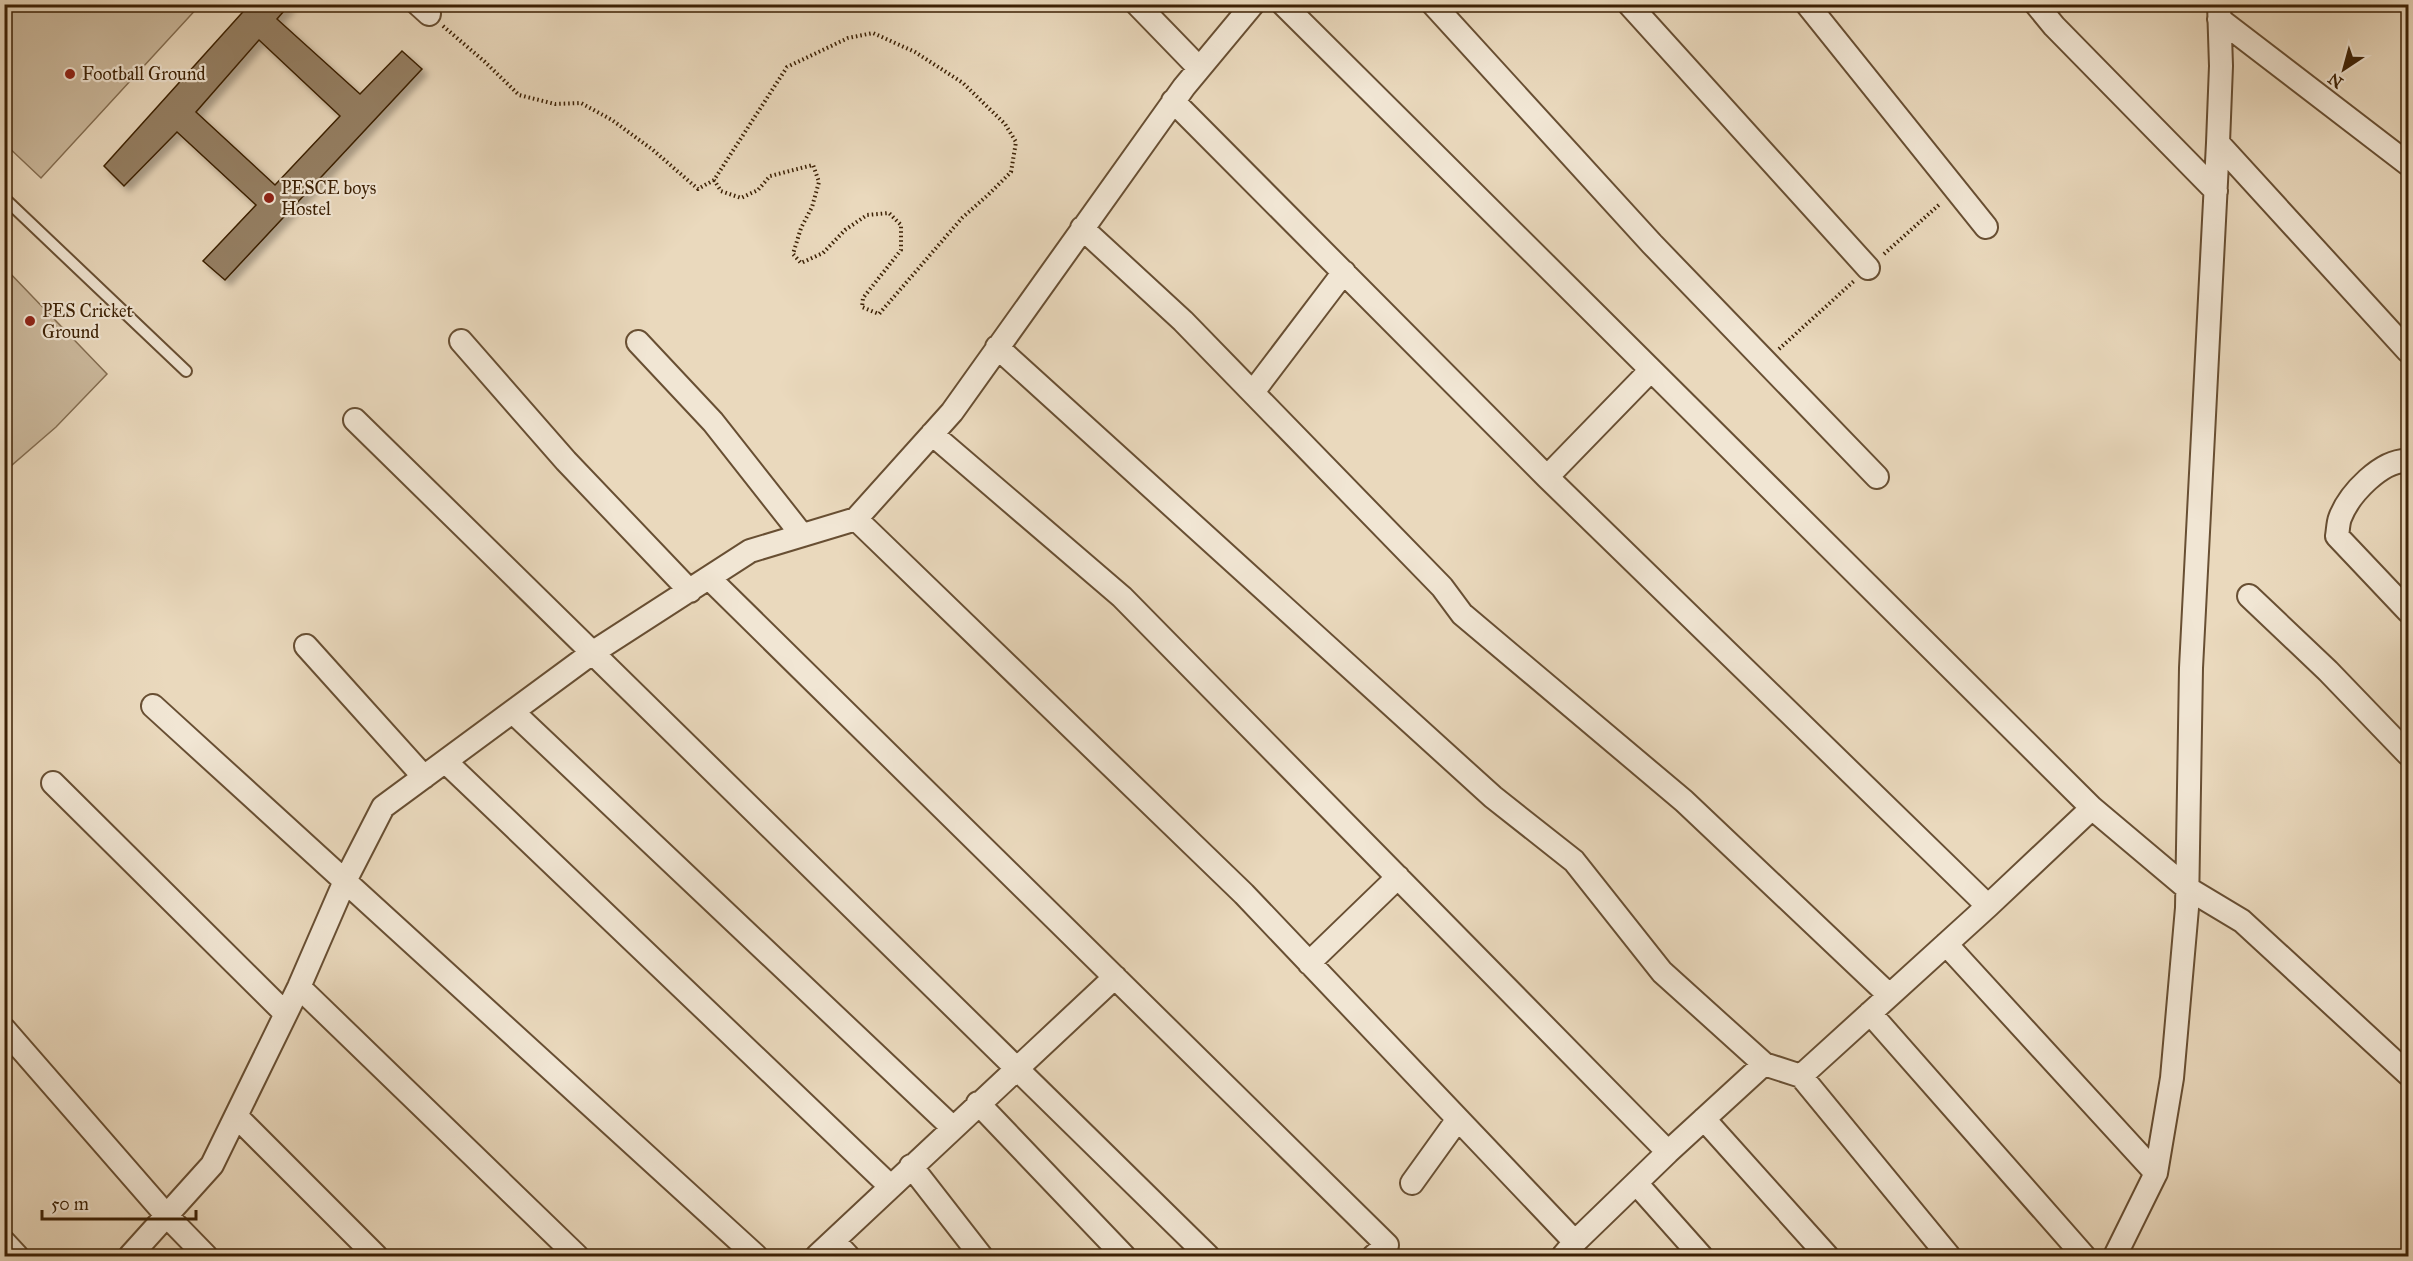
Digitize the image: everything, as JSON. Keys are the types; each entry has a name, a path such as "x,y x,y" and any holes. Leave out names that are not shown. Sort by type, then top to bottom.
{"street":[{"path":"1137,4 1199,68"},
{"path":"130,1257 212,1166 299,987 345,881 383,807 514,713 592,653 750,551 856,519 952,412 1173,101 1253,4"},
{"path":"1283,4 2092,808 2187,888 2241,921 2409,1074"},
{"path":"1433,4 1652,244 1877,477"},
{"path":"1629,4 1868,268"},
{"path":"2036,4 2054,27 2216,191"},
{"path":"1810,6 1986,227"},
{"path":"2115,1257 2156,1173 2172,1078 2187,888 2191,668 2216,191 2219,12"},
{"path":"2219,12 2409,164"},
{"path":"1173,101 1547,477 1988,906"},
{"path":"2218,143 2409,351"},
{"path":"1082,228 1183,321 1442,587 1462,614 1684,801 1889,995"},
{"path":"1252,392 1344,272"},
{"path":"461,341 566,462 690,591"},
{"path":"638,342 713,422 802,536"},
{"path":"997,347 1493,797 1574,861 1662,972 1764,1064 1801,1076 1949,1257"},
{"path":"1547,477 1651,370"},
{"path":"355,420 1208,1257"},
{"path":"932,434 1122,597 1668,1152"},
{"path":"2409,461 2397,460 2364,481 2340,518 2337,536 2409,610"},
{"path":"856,519 1244,894 1458,1119 1569,1249 1668,1152 1764,1064"},
{"path":"709,578 1387,1245 1374,1257"},
{"path":"2249,596 2405,744"},
{"path":"306,646 424,777"},
{"path":"153,706 756,1257"},
{"path":"514,713 952,1127"},
{"path":"446,762 890,1186"},
{"path":"53,783 285,1013"},
{"path":"1801,1076 2092,808"},
{"path":"1309,963 1398,877"},
{"path":"1946,944 2156,1173"},
{"path":"817,1257 841,1249 890,1186 1114,977"},
{"path":"299,987 577,1257"},
{"path":"1870,1013 2084,1257"},
{"path":"4,1029 167,1216 206,1257"},
{"path":"978,1103 1124,1257"},
{"path":"236,1116 376,1257"},
{"path":"1412,1183 1458,1119"},
{"path":"1704,1119 1827,1257"},
{"path":"911,1166 981,1257"},
{"path":"1636,1183 1701,1257"},
{"path":"4,1242 17,1257"}],"lane":[{"path":"4,198 186,371"}],"path":[{"path":"424,9 519,95 555,104 581,103 612,120 653,150 698,189 714,180 787,67 848,38 873,33 915,52 963,83 1005,124 1016,142 1011,172 954,226 879,314 862,307 863,298 901,250 901,225 889,213 867,215 845,230 823,253 801,263 793,254 801,228 812,207 819,182 813,165 770,176 758,190 741,198 721,191 714,180"}],"shaded area":[{"name":"Football Ground","path":"4,5 200,5 41,178 5,144"},
{"name":"PES Cricket Ground","path":"5,268 107,374 56,427 5,471"}],"building":[{"path":"250,4 290,4 277,19 360,94 402,51 422,69 225,280 203,261 256,205 177,132 124,186 104,166","holes":["259,40 340,116 275,185 196,112"]}],"place":[{"name":"Football Ground","path":"70,74"},
{"name":"PESCE boys Hostel","path":"269,198"},
{"name":"PES Cricket Ground","path":"30,321"}]}
